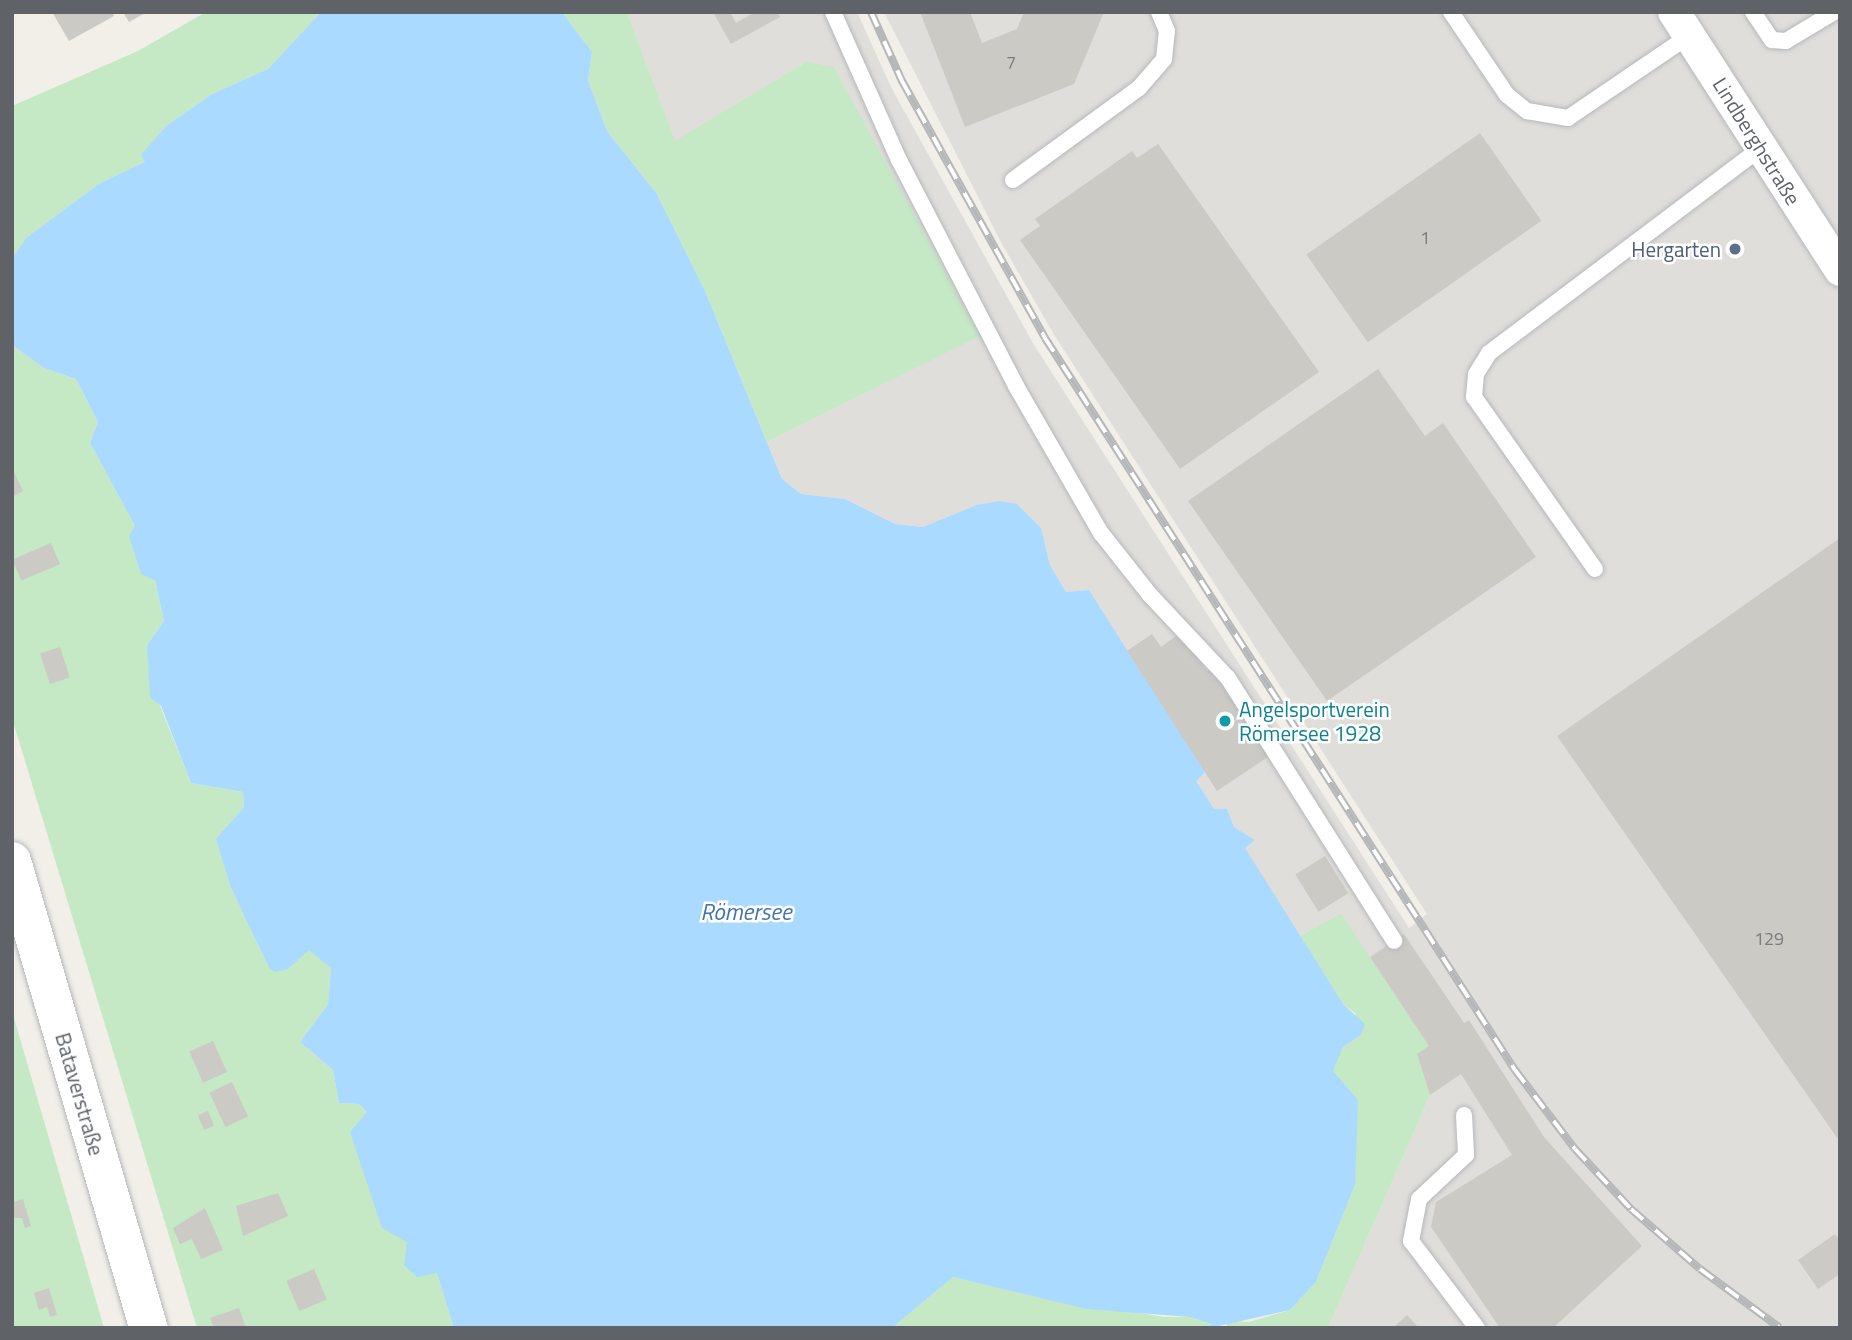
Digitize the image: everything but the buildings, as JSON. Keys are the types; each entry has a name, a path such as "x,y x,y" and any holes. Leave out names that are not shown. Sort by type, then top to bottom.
{"street":[{"name":"Lindberghstraße","path":"1682,24 1840,270"},
{"name":"Bataverstraße","path":"12,861 149,1328"}],"lane":[{"path":"833,12 899,160 1016,386 1101,533 1150,595 1228,678 1394,941"},
{"path":"1013,180 1139,88 1164,59 1167,31 1159,12"},
{"path":"1451,12 1507,95 1527,111 1568,118 1682,24"},
{"path":"1753,12 1772,40 1786,41 1834,12"},
{"path":"1595,569 1474,397 1476,374 1489,353 1761,148"},
{"path":"1464,1115 1466,1155 1419,1199 1410,1241 1477,1328"}],"shaded area":[{"path":"627,12 857,12 892,89 1034,345 1409,928 1427,914 1053,333 1002,244 884,12 1840,12 1840,1328 1328,1328 1430,1095 1417,1054 1428,1046 1341,913 1300,936 1244,848 1255,840 1234,827 1227,809 1214,809 1195,781 1205,772 1089,590 1066,592 1050,565 1041,528 950,517 923,527 895,524 845,499 801,494 782,479 767,442 979,336 806,62 675,142"}],"green space":[{"path":"206,12 321,12 268,69 212,94 166,126 145,162 100,183 26,238 12,259 12,106 138,51"},
{"path":"562,12 627,12 675,141 806,62 834,67 980,336 767,442 705,291 657,194 607,131 588,80 592,52"},
{"path":"12,345 44,368 76,379 98,422 90,443 135,526 155,580 164,621 147,645 160,706 191,783 243,792 244,807 217,839 231,888 269,968 288,969 309,949 331,968 328,1004 300,1042 333,1070 339,1103 359,1104 367,1112 407,1242 437,1272 454,1328 197,1328 12,718"},
{"path":"1341,913 1429,1046 1417,1054 1430,1095 1328,1328 1226,1328 1228,1321 1249,1322 1290,1310 1316,1282 1355,1185 1332,1071 1343,1047 1360,1036 1355,1013 1344,1005 1300,936"},
{"path":"12,1011 104,1328 12,1328"},
{"path":"953,1277 1163,1317 1190,1317 1211,1324 1210,1328 892,1328"}],"water":[{"name":"Römersee","path":"321,12 562,12 592,52 588,80 607,131 657,194 705,291 782,479 801,494 845,499 895,524 923,527 977,505 999,501 1017,504 1041,528 1050,565 1066,592 1089,590 1205,772 1196,781 1214,809 1227,809 1234,827 1255,840 1245,848 1344,1005 1365,1024 1360,1036 1343,1047 1333,1071 1358,1100 1355,1185 1316,1282 1290,1310 1210,1328 1211,1324 1190,1317 1087,1309 953,1277 892,1328 454,1328 437,1273 417,1277 404,1265 407,1242 382,1228 350,1132 367,1112 359,1104 339,1103 333,1070 300,1042 328,1004 331,968 309,950 288,969 275,972 269,968 231,888 216,839 244,807 243,792 191,783 161,706 150,697 147,645 164,621 155,580 141,574 129,536 135,526 90,443 98,422 76,379 44,368 12,345 12,259 26,238 100,183 145,162 141,155 166,126 212,94 268,69"}],"railway":[{"path":"871,12 902,81 1045,338 1515,1070 1575,1149 1631,1209 1700,1269 1780,1328"}],"place":[{"name":"Hergarten","path":"1735,249"},
{"name":"Angelsportverein Römersee 1928","path":"1225,721"}]}
